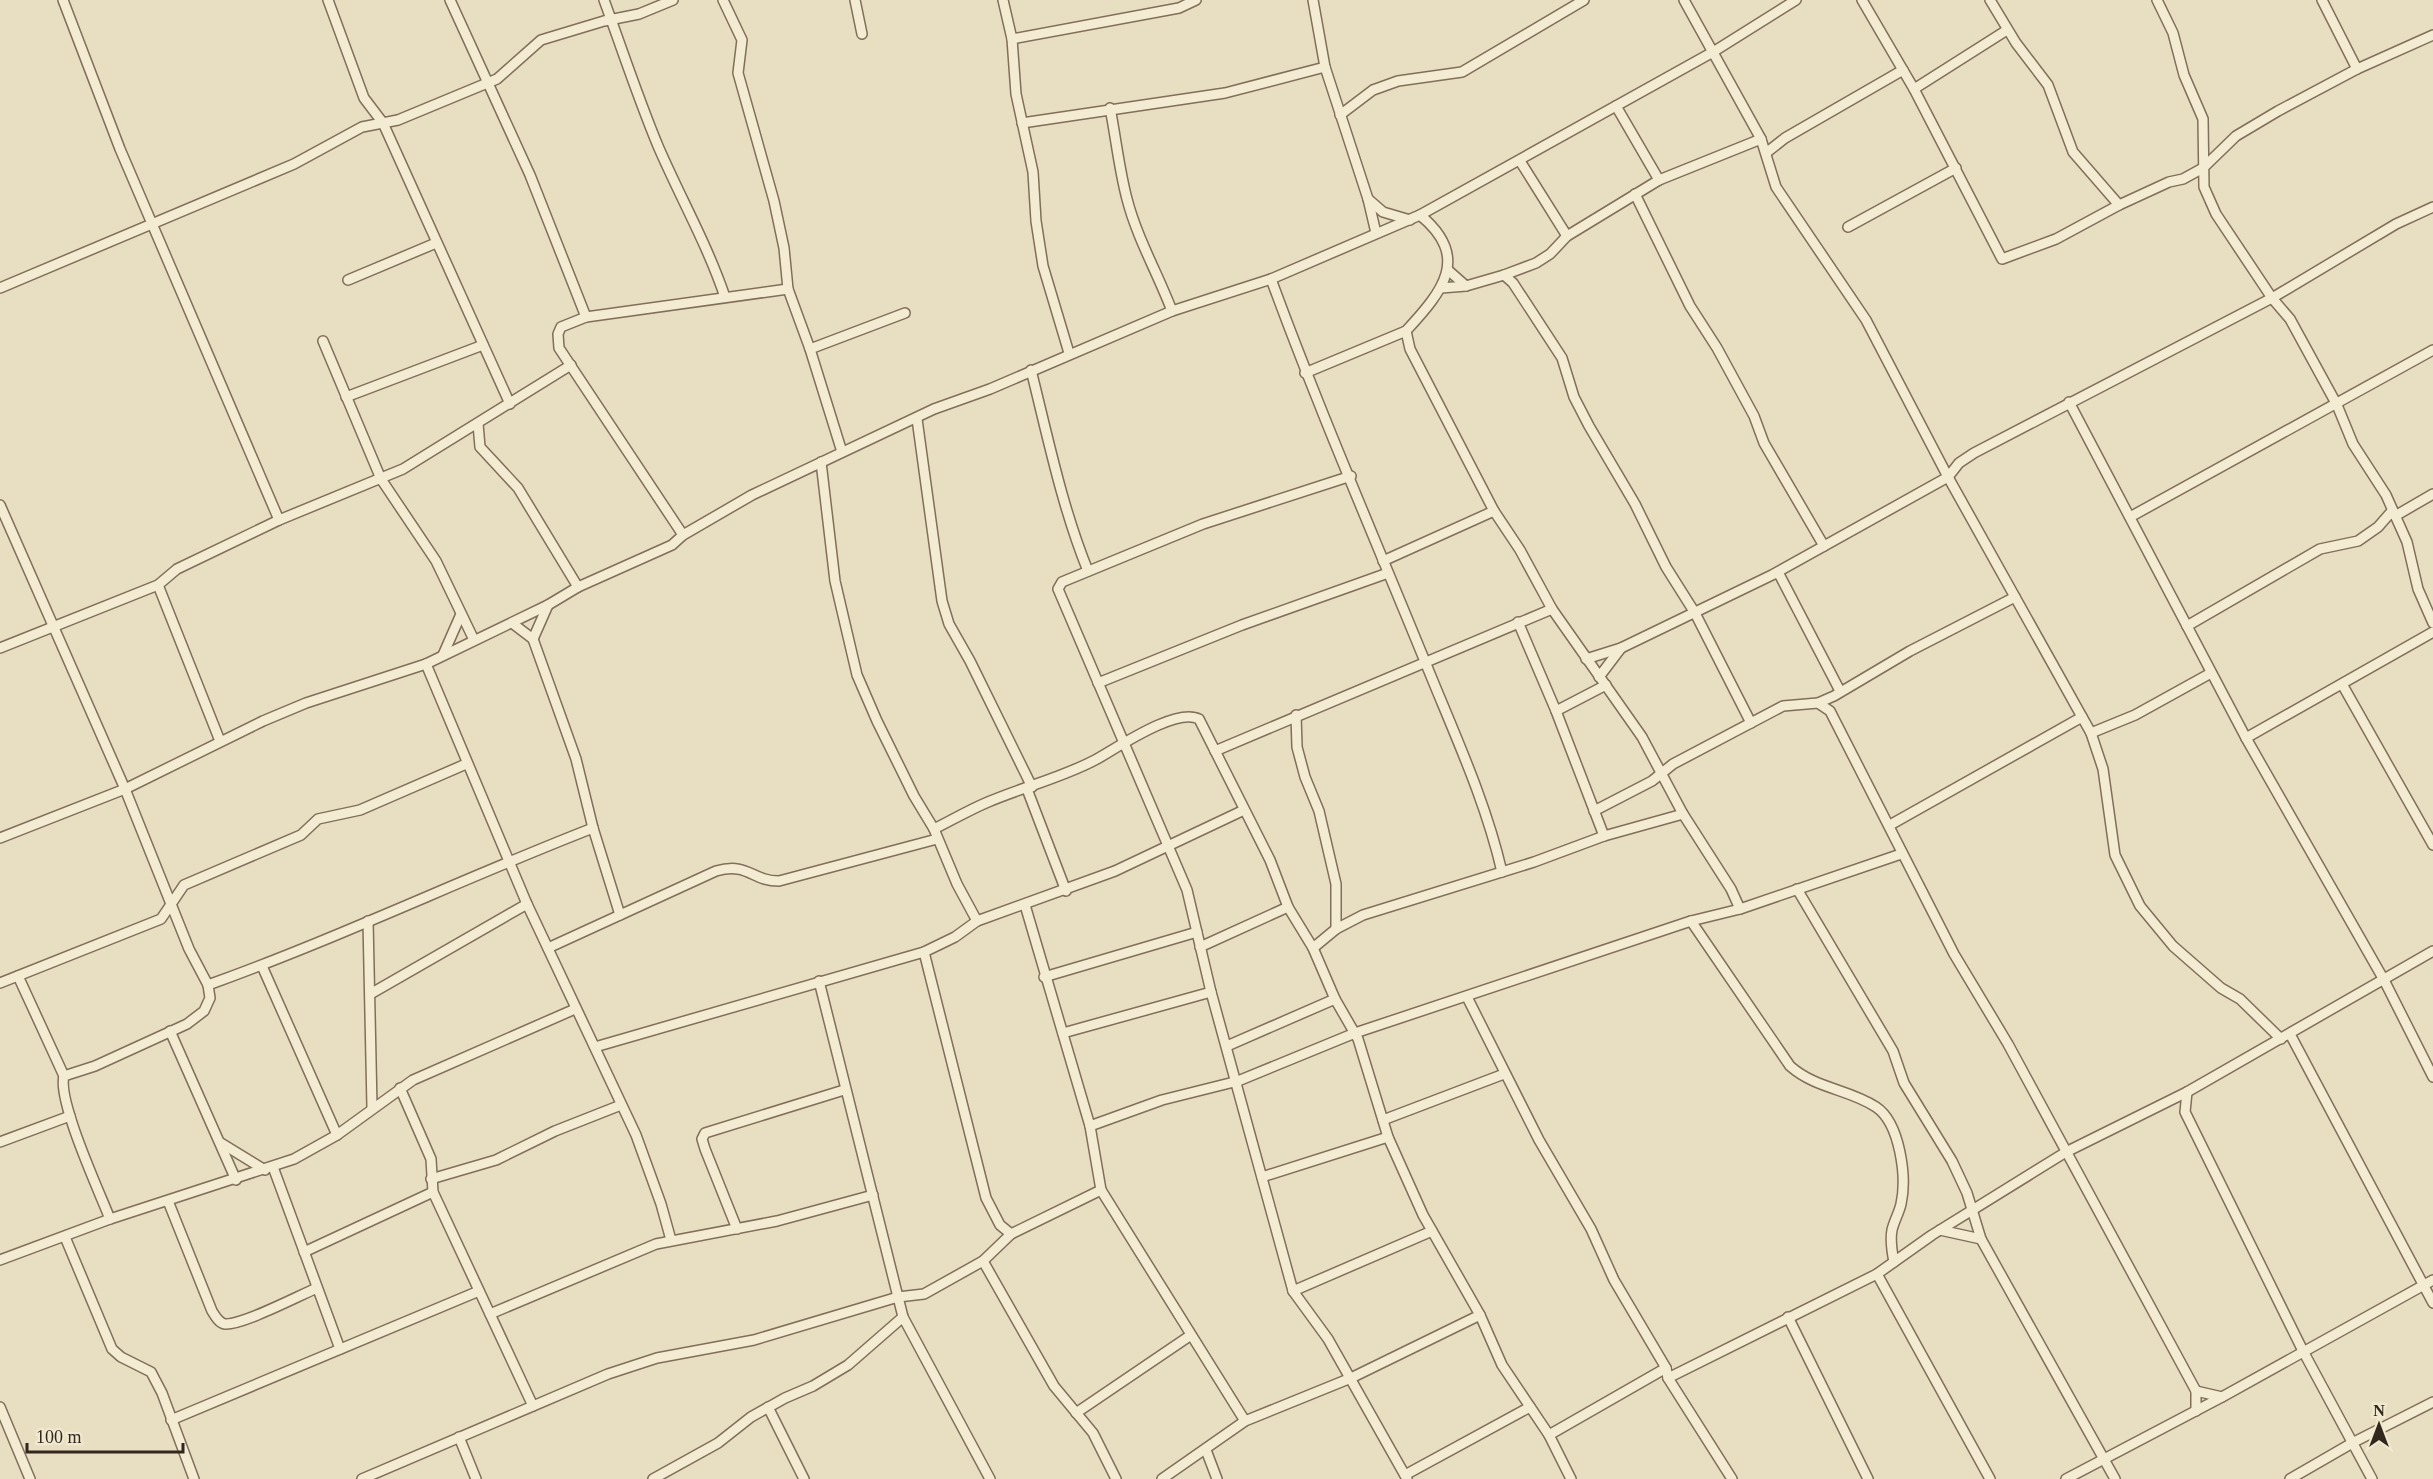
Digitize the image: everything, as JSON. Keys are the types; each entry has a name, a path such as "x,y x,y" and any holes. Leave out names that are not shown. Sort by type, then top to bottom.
{"street":[{"path":"63,0 120,149 279,520"},
{"path":"328,0 364,98 383,123 510,404"},
{"path":"450,0 530,175 586,317"},
{"path":"604,0 653,135 699,229 725,297"},
{"path":"0,288 294,164 362,127 398,120 489,83 507,72 541,40 674,0"},
{"path":"723,0 741,40 738,73 774,201 784,248 788,289 810,349 842,452"},
{"path":"855,0 861,34"},
{"path":"1003,0 1012,39 1016,94 1033,172 1036,221 1043,266 1069,353"},
{"path":"1012,39 1179,8 1196,0"},
{"path":"1324,0 1314,2 1325,67 1368,199 1376,233"},
{"path":"1340,115 1373,90 1398,81 1462,72 1584,0"},
{"path":"1684,0 1761,139 1776,187 1866,320 1948,477 2091,733 2103,769 2115,855 2140,906 2172,946 2221,988 2240,999 2281,1039"},
{"path":"0,838 124,789 220,741 306,703 426,664 548,605 578,587 672,545 682,535 752,495 934,409 1172,311 1271,279 1410,220 1713,52 1796,0"},
{"path":"1862,0 1914,88 2002,259 2056,239 2119,206 2203,168 2236,136 2357,69 2433,35"},
{"path":"1990,0 2007,30 2048,85 2073,152 2119,206"},
{"path":"2157,0 2173,33 2184,75 2203,119 2204,187 2216,214 2272,298 2290,319 2337,405 2353,444 2378,482 2407,542 2418,589 2433,623"},
{"path":"2322,0 2357,69"},
{"path":"1914,88 2007,30"},
{"path":"1022,123 1110,108 1225,93 1325,67"},
{"path":"1766,153 1785,138 1903,70"},
{"path":"1616,106 1659,180"},
{"path":"1110,108 1127,199 1138,234 1155,266 1172,311"},
{"path":"1441,288 1466,286 1536,263 1550,254 1567,236 1659,180 1699,161 1761,139"},
{"path":"1520,161 1567,236"},
{"path":"1848,227 1956,168"},
{"path":"1635,194 1690,306 1717,348 1754,416 1764,443 1824,546"},
{"path":"1368,199 1383,212 1410,220"},
{"path":"1586,659 1621,648 1778,572 1948,477 1959,463 1974,453 2272,298 2396,224 2433,207"},
{"path":"1305,373 1406,331 1441,288 1449,271 1448,252 1435,228 1420,215"},
{"path":"348,280 436,243"},
{"path":"1449,271 1466,286"},
{"path":"1504,275 1513,283 1562,358 1574,397 1589,426 1635,504 1670,574 1695,613 1751,723"},
{"path":"1271,279 1305,373 1351,476 1383,561 1465,756 1496,844 1502,872"},
{"path":"682,535 559,348 558,334 561,327 586,317 788,289"},
{"path":"810,349 905,313"},
{"path":"1406,331 1410,349 1494,511 1520,550 1552,609 1606,685 1662,771 1683,814 1731,889 1740,909"},
{"path":"1386,340 1410,349"},
{"path":"323,342 381,479 436,561 474,640"},
{"path":"345,397 483,345"},
{"path":"2130,517 2337,405 2433,350"},
{"path":"0,648 158,585 177,569 279,520 403,469 570,365"},
{"path":"1031,370 1058,479 1088,571"},
{"path":"2069,402 2246,738 2384,980 2433,1077"},
{"path":"917,419 942,602 958,643 970,661 1029,788 1066,891"},
{"path":"478,424 480,447 518,488 578,587"},
{"path":"821,462 836,581 857,675 914,796 977,921"},
{"path":"1351,476 1203,524 1062,582 1058,589 1187,890 1211,992 1238,1081 1293,1291 1328,1339 1406,1477 1530,1407"},
{"path":"2187,626 2320,549 2358,541 2393,514 2433,494"},
{"path":"0,505 124,789 169,904 208,985 210,998 198,1018 95,1066 64,1076"},
{"path":"1383,561 1494,511"},
{"path":"1778,572 1837,693 1830,711"},
{"path":"1098,683 1242,625 1388,573"},
{"path":"158,585 220,741"},
{"path":"1594,811 1652,782 1662,771 1751,723 1789,705 1818,702 1837,693 2015,597"},
{"path":"533,639 548,605"},
{"path":"1215,751 1552,609"},
{"path":"442,655 460,614"},
{"path":"1518,622 1556,711 1604,836"},
{"path":"512,623 533,639 576,759 593,828 620,915"},
{"path":"2246,738 2433,632"},
{"path":"1599,677 1621,648"},
{"path":"426,664 526,904 595,1047 649,1170 670,1240"},
{"path":"2091,733 2135,715 2211,673"},
{"path":"2342,684 2433,845"},
{"path":"1556,711 1606,685"},
{"path":"1818,702 1830,711 1890,825 1901,854 2196,1391 2196,1411"},
{"path":"548,948 716,871 732,866 760,878 779,881 935,834 988,801 1029,788 1093,761 1124,742 1163,723 1192,715 1199,719 1270,860 1288,907 1313,948 1335,999 1355,1033 1388,1137 1423,1215 1480,1315 1502,1365 1549,1435 1571,1479"},
{"path":"1296,715 1297,747 1305,777 1319,811 1336,884 1336,929"},
{"path":"1890,825 2082,717"},
{"path":"0,983 161,919 184,885 301,835 318,819 360,810 466,764"},
{"path":"595,1047 924,952 956,937 977,921 1066,891 1244,810"},
{"path":"1313,948 1336,929 1363,915 1502,872 1604,836 1683,814"},
{"path":"208,985 262,966 508,861 593,828"},
{"path":"1090,1126 1162,1100 1238,1081 1355,1033 1691,921 1740,909 1901,854"},
{"path":"1797,889 1893,1052 1904,1083 1952,1161 1973,1210 1981,1239 2115,1479"},
{"path":"372,993 526,904"},
{"path":"1025,905 1044,977 1090,1126 1101,1190 1245,1421"},
{"path":"1200,947 1288,907"},
{"path":"368,921 372,993 372,1107"},
{"path":"1691,921 1790,1066 1801,1076 1822,1086 1877,1107 1891,1122 1900,1155 1902,1185 1901,1203 1892,1230 1894,1262"},
{"path":"1044,977 1197,932"},
{"path":"1549,1435 1667,1373 1877,1274 1940,1230 2066,1152 2187,1092 2433,951"},
{"path":"924,952 986,1198 1000,1225 1011,1234"},
{"path":"262,966 337,1135"},
{"path":"18,976 64,1076 62,1087 70,1116 110,1219"},
{"path":"819,981 844,1090 903,1317 990,1479"},
{"path":"1063,1033 1211,992"},
{"path":"1467,997 1504,1074 1552,1163 1592,1229 1614,1280 1667,1373 1732,1479"},
{"path":"1227,1046 1335,999"},
{"path":"0,1260 110,1219 236,1180 294,1159 337,1135 400,1088 484,1047 575,1009"},
{"path":"170,1031 236,1180"},
{"path":"2290,1034 2433,1303"},
{"path":"1383,1120 1504,1074"},
{"path":"400,1088 431,1159 433,1192 533,1406"},
{"path":"736,1229 705,1149 702,1138 705,1133 844,1090"},
{"path":"2187,1092 2185,1112 2303,1351 2372,1479"},
{"path":"2167,1102 2185,1112"},
{"path":"431,1179 496,1160 555,1131 621,1106"},
{"path":"0,1142 70,1116"},
{"path":"1262,1177 1388,1137"},
{"path":"219,1142 231,1152 269,1168 304,1252 340,1349"},
{"path":"362,1479 608,1374 657,1358 754,1340 898,1297 924,1294 983,1261 1011,1234 1101,1190"},
{"path":"304,1252 433,1192"},
{"path":"490,1314 670,1240 736,1229 873,1195"},
{"path":"168,1201 212,1311 224,1324 243,1319 317,1288"},
{"path":"1940,1230 1981,1239"},
{"path":"1293,1291 1432,1231"},
{"path":"65,1237 112,1348 120,1358 151,1372 194,1479"},
{"path":"983,1261 1044,1370 1093,1433 1116,1479"},
{"path":"1877,1274 1990,1479"},
{"path":"2066,1479 2222,1397 2433,1280"},
{"path":"171,1420 479,1291"},
{"path":"1162,1479 1245,1421 1351,1378 1480,1315"},
{"path":"653,1479 718,1443 768,1407 848,1365 903,1317"},
{"path":"1788,1317 1868,1479"},
{"path":"1076,1413 1191,1335"},
{"path":"2196,1391 2222,1397"},
{"path":"2290,1479 2354,1442 2433,1401"},
{"path":"0,1407 30,1479"},
{"path":"768,1407 804,1479"},
{"path":"459,1437 476,1479"},
{"path":"1206,1450 1217,1479"}]}
